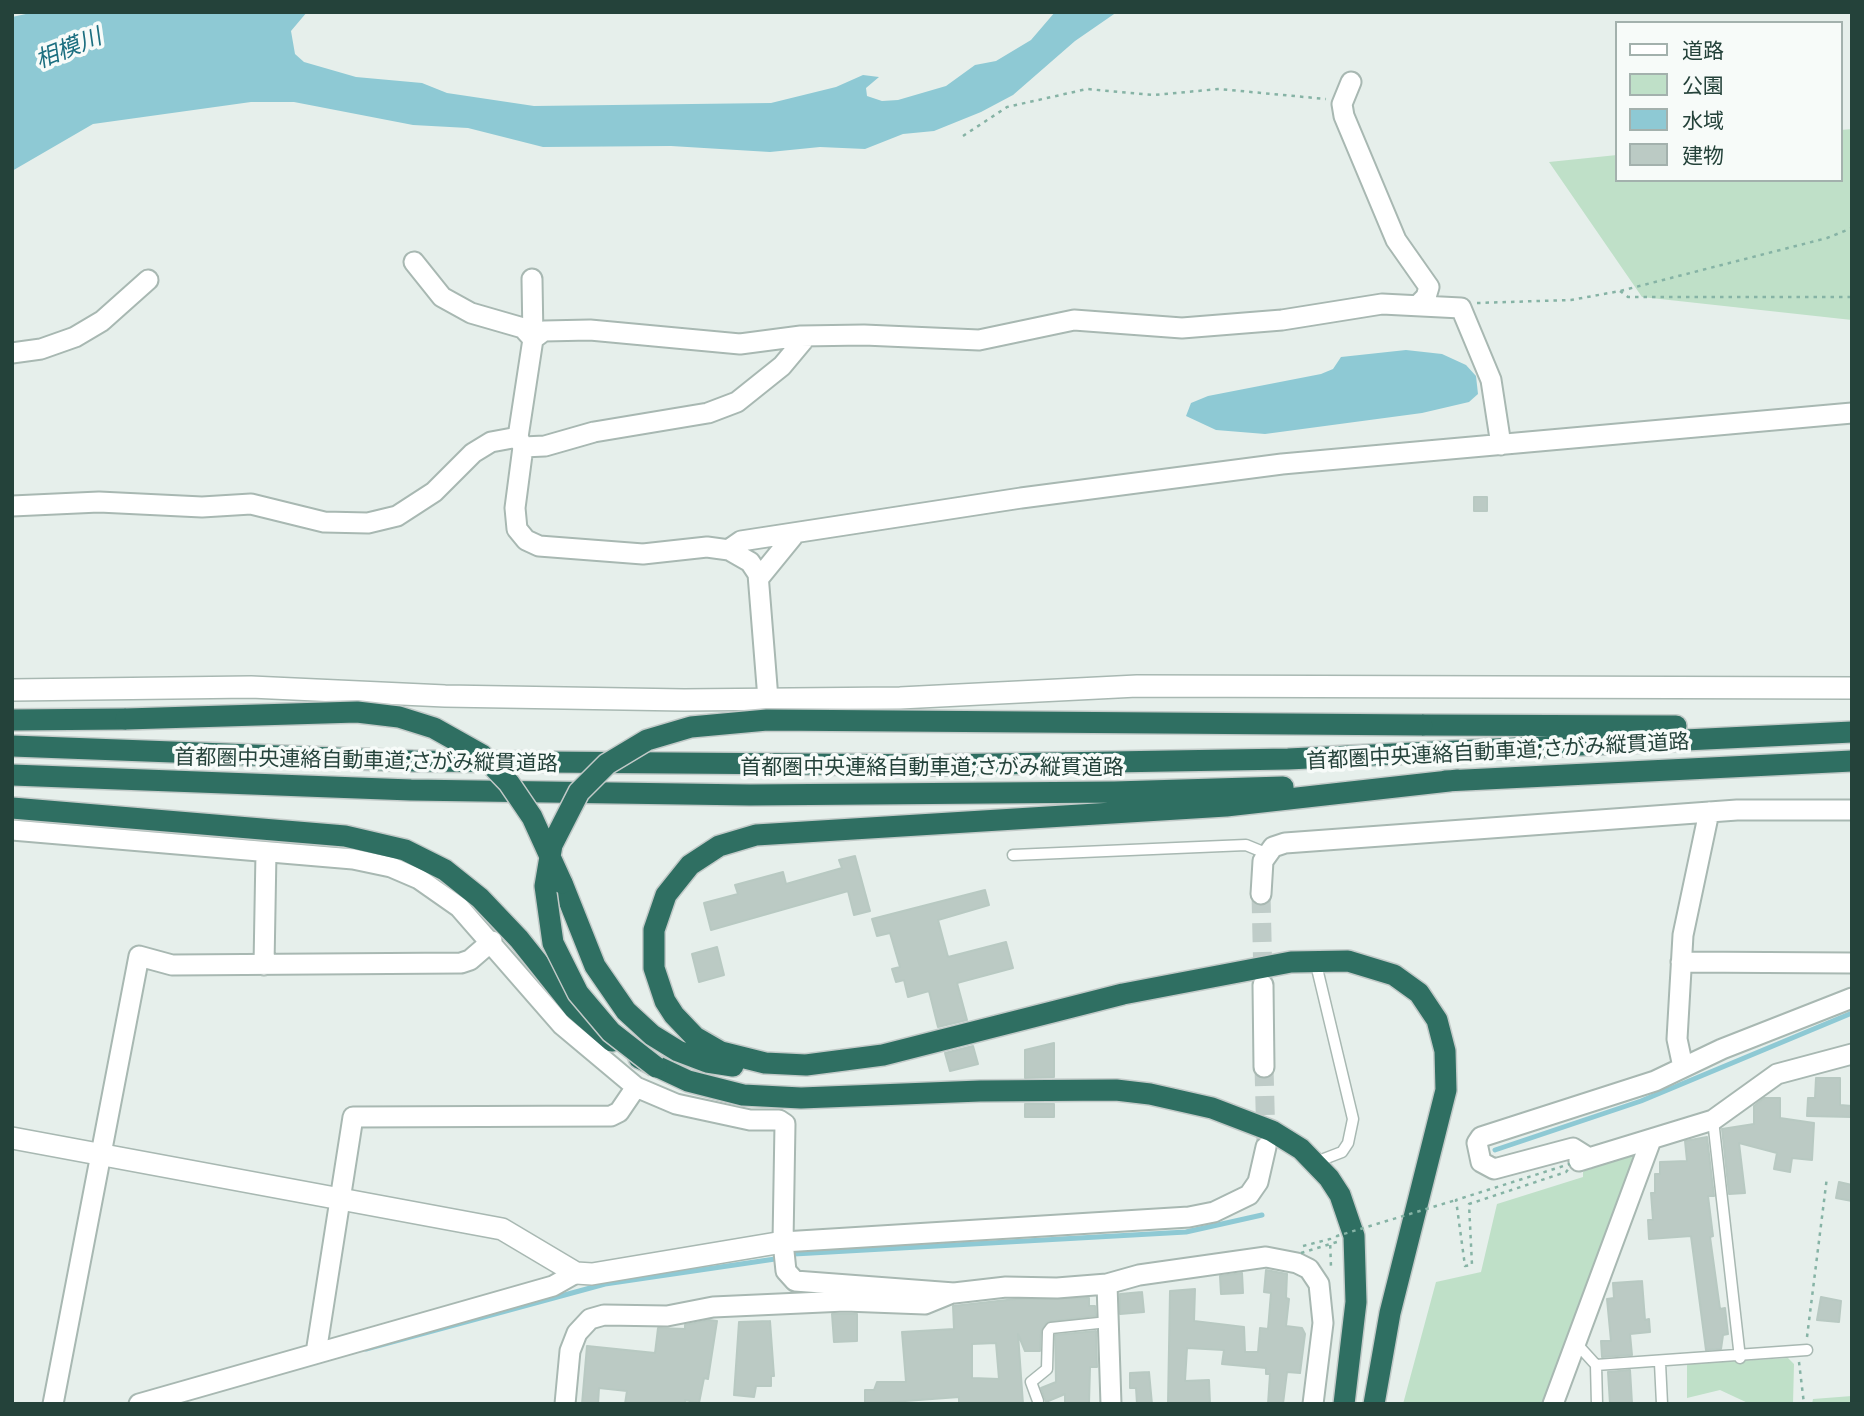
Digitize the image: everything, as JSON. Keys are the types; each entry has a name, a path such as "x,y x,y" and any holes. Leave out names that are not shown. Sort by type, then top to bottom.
{"highway":[{"path":"12,720 357,712 417,722 453,736 496,767 532,817 562,883 586,949 604,982 626,1011 652,1035 678,1051 722,1065 760,1068 883,1055 1192,979 1315,960 1364,963 1407,983 1429,1006 1437,1020 1446,1051 1446,1090 1390,1313 1374,1404"},
{"path":"656,1067 611,1032 578,993 554,943 545,896 552,845 579,792 607,764 647,740 691,727 767,720 1852,725"},
{"name":"首都圏中央連絡自動車道;さがみ縦貫道路","path":"12,746 413,761 630,764 1116,763 1288,759 1852,732"},
{"name":"首都圏中央連絡自動車道;さがみ縦貫道路","path":"12,775 424,790 750,795 1114,792 1458,780 1852,761"},
{"path":"806,1065 751,1061 721,1052 685,1028 661,992 654,968 653,948 659,912 677,880 690,865 719,846 778,832 1043,820 1226,806 1458,780"},
{"path":"12,808 345,836 405,850 445,870 480,898 585,1020 610,1040 656,1067 688,1081 725,1092 801,1098 980,1091 1134,1091 1212,1108 1255,1123 1287,1139 1316,1162 1340,1195 1348,1215 1357,1256 1356,1302 1344,1404"}],"street":[{"path":"1351,82 1342,104 1396,240 1429,287 1426,297 1419,304"},
{"path":"414,262 442,297 471,313 523,328 533,339"},
{"path":"532,279 533,339 520,442 515,508 517,529 526,540 539,546 643,554 707,547 728,550 750,562 759,578 768,699"},
{"path":"12,352 41,349 75,337 102,321 148,280"},
{"path":"533,339 544,331 590,330 740,344 807,336 863,335 979,340 1074,320 1182,328 1282,320 1382,304 1461,307 1491,380 1501,445"},
{"path":"12,506 99,502 202,507 251,504 324,522 368,523 397,516 434,492 472,453 491,442 520,442 545,446 594,432 708,413 737,402 782,366 807,336"},
{"path":"728,550 741,541 794,535 1021,498 1282,464 1852,413"},
{"path":"759,578 794,535"},
{"path":"12,690 251,687 445,696 768,699 900,698 1136,686 1852,688"},
{"path":"1261,894 1263,861 1273,847 1285,843 1709,812 1852,810"},
{"path":"1683,1068 1677,1039 1683,935 1709,812"},
{"path":"12,830 353,859 391,867 419,879 459,907 492,941 562,1025 636,1087 676,1104 750,1120 779,1120 785,1125 783,1242 786,1271 795,1281 954,1293 1006,1287 1057,1288 1107,1284 1139,1275 1266,1257 1297,1263 1309,1269 1319,1284 1322,1323 1313,1404"},
{"path":"264,965 266,852"},
{"path":"53,1404 139,956 172,965 461,963 470,960 492,941"},
{"path":"1681,962 1852,963"},
{"path":"1263,985 1264,1067"},
{"path":"1852,998 1655,1081 1481,1137 1477,1143 1481,1162 1494,1169 1573,1148 1576,1164 1713,1120 1777,1074 1852,1054"},
{"path":"316,1353 353,1117 611,1116 619,1112 636,1087"},
{"path":"12,1138 502,1229 576,1273 592,1274 783,1242 1189,1217 1214,1212 1249,1195 1258,1182 1266,1147"},
{"path":"1553,1404 1651,1140"},
{"path":"139,1404 553,1286 576,1273"},
{"path":"1107,1284 1111,1404"},
{"path":"565,1404 570,1351 577,1332 590,1319 604,1315 667,1316 713,1307 832,1301 925,1304 954,1293"}],"lane":[{"path":"1013,855 1246,845 1268,854"},
{"path":"1315,960 1353,1119 1352,1132 1342,1152 1316,1162"},
{"path":"1713,1120 1740,1358"},
{"path":"1038,1401 1031,1382 1047,1369 1048,1332 1051,1328 1108,1322"},
{"path":"1576,1342 1596,1365 1597,1404"},
{"path":"1596,1365 1740,1358 1803,1351"},
{"path":"1660,1363 1662,1404"}],"path":[{"path":"963,136 1007,107 1087,89 1154,95 1219,89 1331,99 1342,104"},
{"path":"1461,307 1489,300 1572,300 1620,291 1827,238 1852,228"},
{"path":"1620,291 1628,297 1852,297"},
{"path":"1456,1200 1465,1266 1472,1265 1469,1205 1576,1164"},
{"path":"1804,1404 1803,1351 1827,1177"},
{"path":"1301,1253 1338,1242 1337,1236 1499,1187"}],"green space":[{"path":"1852,129 1852,320 1642,297 1549,162 1616,155 1616,182 1843,182 1843,130"},
{"path":"1633,1154 1636,1159 1544,1404 1403,1404 1436,1282 1481,1272 1497,1204 1583,1177 1583,1172 1593,1162"},
{"path":"1788,1358 1794,1364 1793,1404 1750,1404 1720,1390 1687,1398 1687,1364"},
{"path":"1852,1396 1852,1404 1812,1404 1813,1399"}],"water":[{"name":"相模川","path":"35,12 307,12 291,31 295,54 304,62 356,77 422,83 447,93 534,106 771,103 836,87 863,75 879,77 866,88 867,96 882,101 898,100 946,86 975,65 996,61 1031,40 1055,12 1117,12 1075,41 1013,95 981,112 934,131 903,134 865,149 820,147 770,152 671,146 543,147 468,128 413,125 294,102 251,102 93,124 12,171 12,17"},
{"path":"1406,350 1442,354 1466,365 1476,376 1478,394 1469,402 1422,413 1265,434 1216,430 1186,416 1191,403 1208,396 1321,374 1333,369 1341,357"}],"building":[{"path":"1474,497 1487,497 1487,511 1474,511"},
{"path":"855,856 870,911 854,915 848,891 711,930 704,903 738,894 735,885 783,872 786,884 842,868 839,860"},
{"path":"985,890 989,905 938,920 948,957 1006,942 1013,968 957,983 967,1020 938,1027 929,991 908,997 904,980 896,982 892,969 900,967 890,933 877,936 872,919"},
{"path":"717,947 724,975 699,982 692,954"},
{"path":"1054,1043 1054,1077 1025,1078 1025,1050"},
{"path":"973,1046 978,1064 950,1071 945,1053"},
{"path":"1816,1078 1840,1078 1840,1105 1852,1106 1852,1117 1807,1116 1808,1098 1815,1098"},
{"path":"1764,1098 1780,1098 1780,1118 1814,1123 1812,1160 1792,1158 1790,1172 1774,1169 1777,1153 1739,1143 1745,1193 1729,1194 1722,1129 1754,1124 1754,1106"},
{"path":"1025,1104 1054,1104 1054,1117 1025,1117"},
{"path":"1707,1137 1714,1196 1708,1196 1713,1236 1710,1237 1720,1309 1725,1308 1728,1334 1723,1335 1721,1349 1706,1350 1691,1236 1649,1239 1648,1220 1653,1220 1651,1193 1655,1193 1655,1174 1660,1174 1660,1162 1687,1161 1685,1141"},
{"path":"1839,1182 1852,1185 1852,1201 1836,1198"},
{"path":"1266,1270 1287,1274 1286,1298 1289,1299 1286,1326 1302,1328 1305,1334 1300,1373 1287,1372 1283,1404 1268,1404 1270,1374 1266,1374 1266,1368 1222,1364 1224,1350 1187,1348 1185,1381 1209,1380 1210,1404 1168,1404 1170,1291 1195,1289 1194,1321 1244,1327 1245,1352 1258,1352 1260,1328 1268,1329 1271,1293 1264,1292"},
{"path":"1242,1273 1243,1293 1221,1294 1220,1276"},
{"path":"1642,1281 1645,1320 1649,1319 1650,1332 1630,1334 1632,1355 1602,1357 1601,1341 1611,1341 1607,1299 1614,1298 1613,1283"},
{"path":"1142,1292 1144,1312 1120,1314 1120,1294"},
{"path":"1821,1297 1841,1301 1839,1322 1817,1320"},
{"path":"1089,1298 1089,1306 1095,1306 1096,1316 1047,1322 1041,1331 1040,1351 1025,1351 1018,1334 1023,1404 959,1404 959,1397 865,1404 865,1390 874,1390 877,1382 906,1382 902,1332 954,1329 953,1306 1016,1299","holes":["996,1343 999,1379 972,1378 972,1344"]},
{"path":"832,1314 857,1314 857,1341 834,1342"},
{"path":"717,1321 708,1379 704,1378 699,1403 685,1400 685,1404 625,1404 627,1391 599,1388 598,1404 582,1404 587,1346 655,1353 658,1328 685,1329 685,1325"},
{"path":"770,1321 774,1376 771,1376 771,1386 756,1386 754,1397 734,1395 739,1322"},
{"path":"1096,1331 1097,1367 1090,1367 1089,1404 1065,1404 1065,1394 1046,1402 1041,1388 1056,1382 1055,1335"},
{"path":"1630,1370 1632,1403 1610,1404 1608,1372"},
{"path":"1149,1372 1152,1404 1137,1404 1136,1388 1130,1388 1130,1373"}],"waterway":[{"path":"1495,1150 1641,1101 1852,1013"},
{"path":"794,1254 1186,1232 1262,1215"},
{"path":"366,1349 605,1284 775,1259"}],"tunnel":[{"path":"1261,894 1263,981"},
{"path":"1264,1067 1266,1143"}]}
